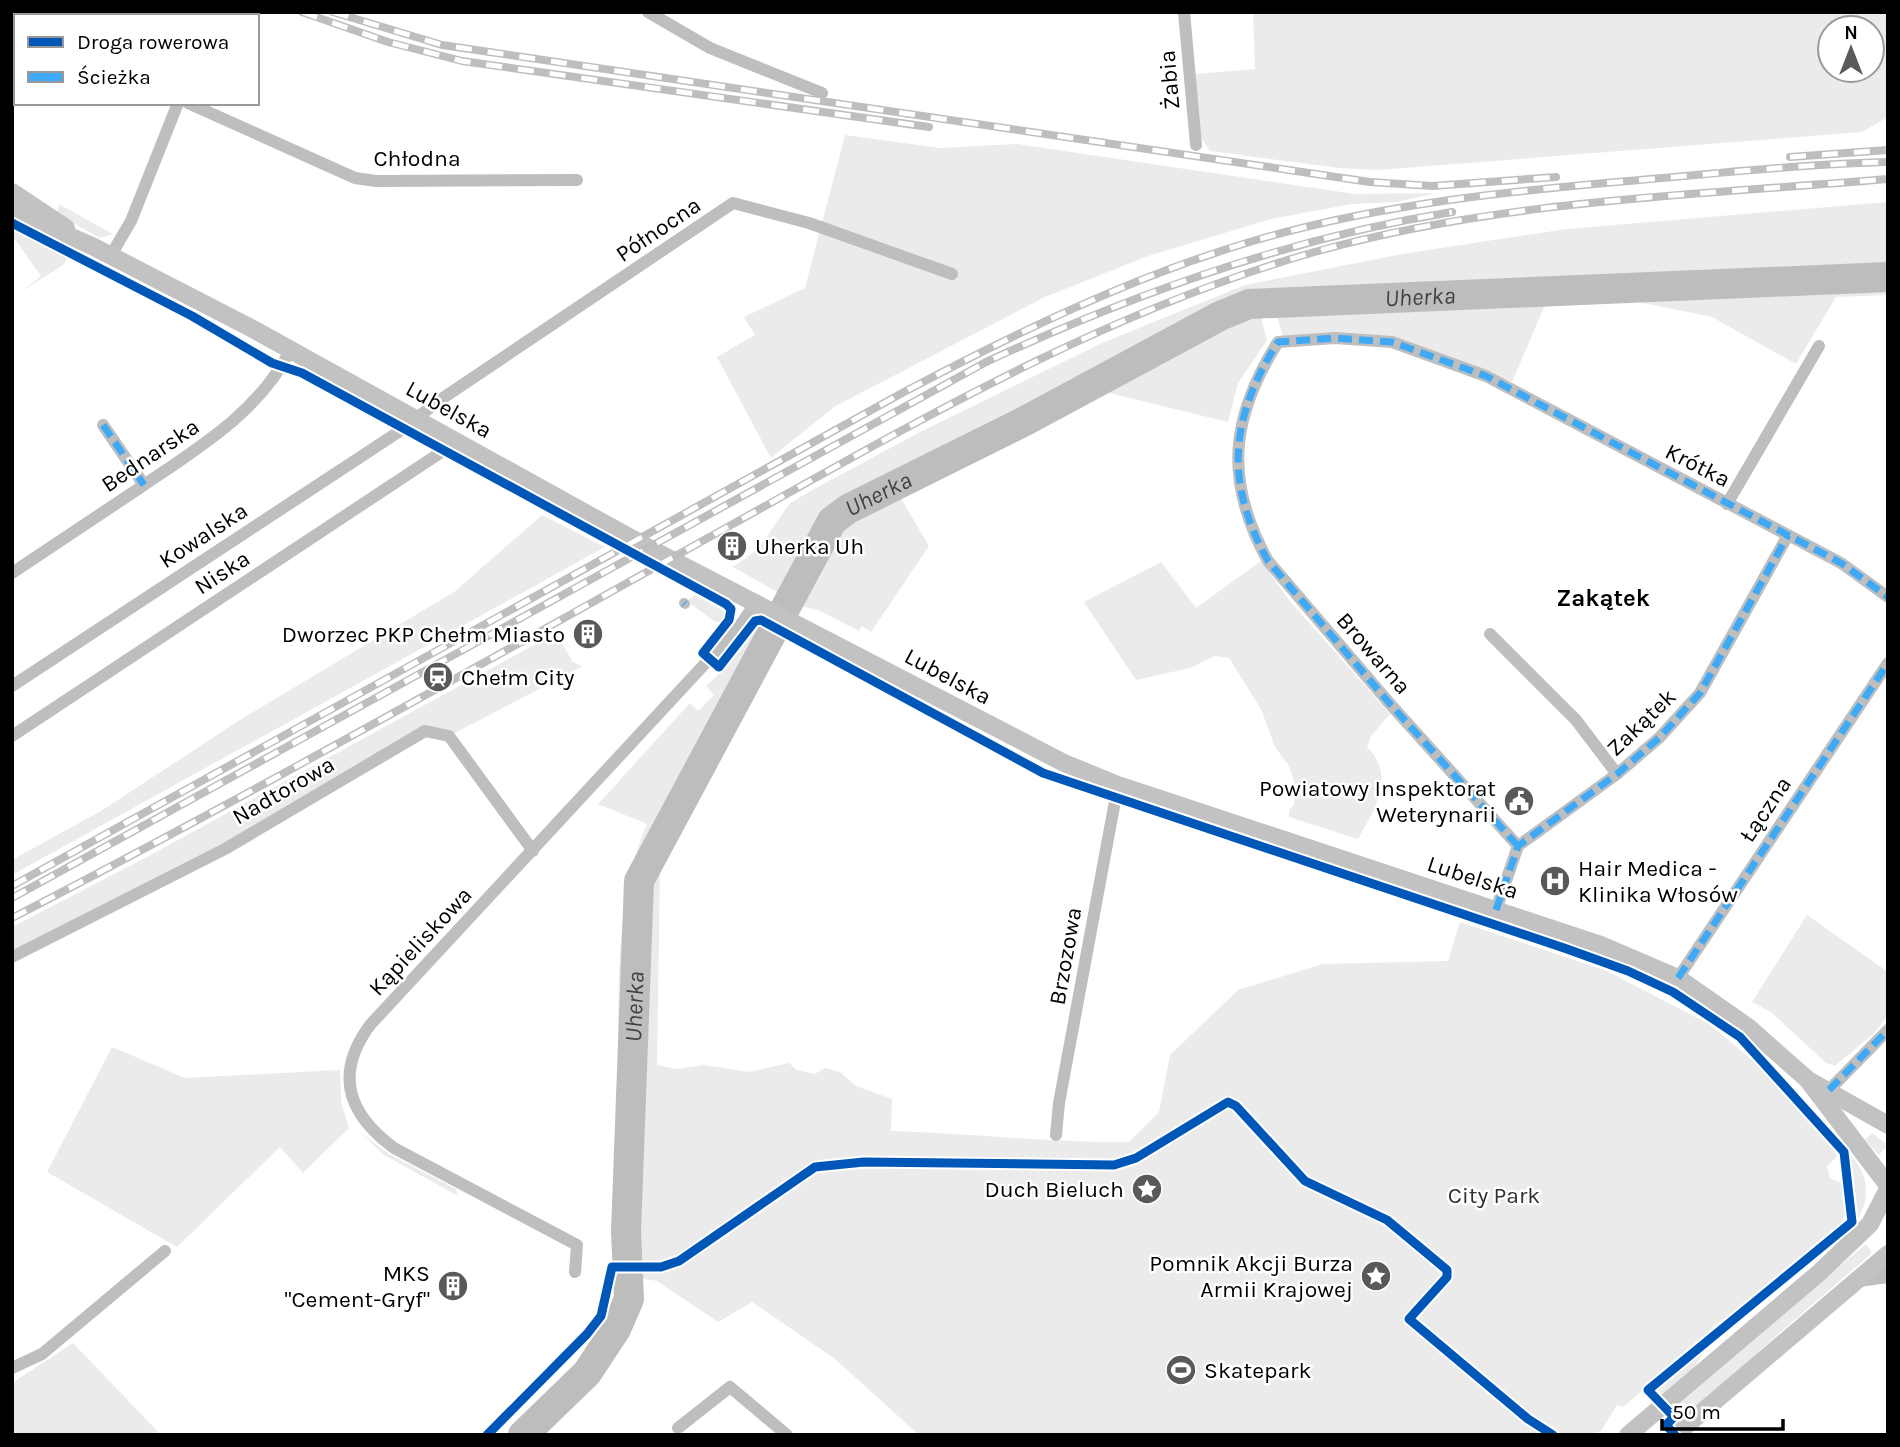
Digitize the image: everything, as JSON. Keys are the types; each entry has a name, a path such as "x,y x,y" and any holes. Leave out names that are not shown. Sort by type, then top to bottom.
{"main road":[{"name":"Lubelska","path":"12,192 92,246"},
{"name":"Lubelska","path":"12,211 111,255 291,349 760,607 1034,749 1118,785 1630,955 1678,978 1748,1027 1807,1079 1887,1191"},
{"name":"Lubelska","path":"1807,1079 1888,1125"},
{"path":"1628,1435 1820,1272 1870,1224 1887,1191"},
{"path":"1675,1435 1888,1254"}],"street":[{"path":"648,12 710,48 822,93"},
{"name":"Żabia","path":"1184,12 1196,145"},
{"path":"111,255 131,221 177,105"},
{"name":"Chłodna","path":"192,105 355,178 376,181 578,180"},
{"name":"Północna","path":"417,419 437,402 733,203 809,223 952,275"},
{"name":"Krótka","path":"1237,466 1238,436 1250,394 1278,342 1335,338 1392,342 1486,376 1841,563 1888,597"},
{"path":"1727,504 1819,346"},
{"name":"Bednarska","path":"12,573 212,439 248,408 282,367 291,349"},
{"name":"Kowalska","path":"12,686 417,419"},
{"path":"103,425 144,485"},
{"name":"Niska","path":"12,736 443,451 452,439"},
{"name":"Browarna","path":"1237,466 1244,507 1253,534 1268,561 1391,705 1518,846"},
{"name":"Zakątek","path":"1518,846 1616,774 1667,731 1700,693 1788,535"},
{"name":"Kąpieliskowa","path":"575,1272 577,1245 394,1148 370,1130 358,1114 352,1092 351,1067 355,1045 370,1025 760,607"},
{"path":"1490,634 1576,720 1616,774"},
{"name":"Łączna","path":"1678,978 1888,663"},
{"name":"Nadtorowa","path":"12,957 225,849 425,731 449,736 533,851"},
{"name":"Brzozowa","path":"1056,1135 1059,1103 1118,785"},
{"path":"1496,910 1518,846"},
{"path":"1829,1090 1888,1030"},
{"path":"12,1368 42,1354 165,1251"},
{"path":"1858,1279 1888,1275"},
{"path":"678,1429 730,1387 787,1435"}],"green space":[{"path":"1253,12 1888,12 1888,117 1862,132 1378,170 1339,168 1210,151 1201,137 1195,74 1255,69"},
{"path":"845,135 940,148 1017,144 1355,194 1436,193 1397,202 1352,204 1271,219 1148,256 1045,297 834,407 771,458 717,357 755,335 744,317 805,288"},
{"path":"1888,202 1888,295 1836,297 1796,364 1712,317 1628,300 1546,303 1512,382 1408,343 1283,338 1277,315 1261,317 1267,340 1238,383 1228,422 1105,392 899,495 929,546 871,632 862,626 859,631 820,611 802,606 733,567 758,549 790,503 816,488 920,432 1102,343 1245,285 1402,254 1566,229"},
{"path":"59,204 113,234 100,238 57,214"},
{"path":"12,230 67,258 63,265 21,292 41,276 12,235"},
{"path":"542,515 605,547 12,875 12,860 101,811 243,718 454,592"},
{"path":"1261,561 1289,600 1390,714 1371,736 1367,747 1376,758 1380,769 1380,793 1358,839 1289,817 1289,810 1294,805 1295,784 1289,766 1275,747 1261,709 1229,658 1215,656 1190,668 1136,680 1084,602 1161,562 1196,608"},
{"path":"695,595 725,612 725,622 715,622 687,601"},
{"name":"City Park","path":"755,625 775,636 672,836 676,839 660,871 657,1065 677,1069 704,1065 749,1072 789,1063 797,1070 815,1074 825,1068 840,1072 856,1086 892,1099 891,1131 1129,1142 1159,1112 1170,1055 1238,990 1323,964 1448,961 1460,922 1607,971 1709,1024 1756,1063 1834,1150 1837,1157 1827,1166 1830,1178 1842,1183 1845,1215 1842,1223 1722,1325 1719,1322 1712,1327 1714,1330 1623,1407 1617,1405 1601,1431 1591,1435 919,1435 835,1359 752,1302 718,1322 657,1281 615,1274 620,948 629,883 647,824 598,804 690,703 698,711 714,695 706,686 726,667"},
{"path":"556,633 573,662 583,666 453,734 425,731 223,847 12,952 12,927 147,857"},
{"path":"1807,915 1888,972 1888,1016 1873,1034 1835,1066 1826,1063 1771,1012 1752,1002"},
{"path":"112,1047 185,1078 340,1070 341,1102 349,1128 303,1173 280,1147 177,1247 47,1172"},
{"path":"360,1132 387,1153 456,1189 458,1196 384,1155"},
{"path":"1872,1133 1888,1145 1879,1155 1865,1140"},
{"path":"1851,1156 1861,1170 1866,1186 1865,1202 1858,1218"},
{"path":"1866,1244 1872,1253 1761,1349 1749,1364 1683,1417 1673,1406"},
{"path":"73,1343 161,1435 12,1435 12,1383"},
{"path":"1705,1351 1694,1368 1662,1395 1658,1390"}],"waterway":[{"name":"Uherka","path":"523,1435 587,1373 616,1329 629,1299 626,1232 639,881 832,521 848,509 1025,421 1220,316 1249,304 1888,277"}],"railway":[{"path":"302,12 388,42 462,61 929,127"},
{"path":"333,12 442,45 1370,182 1432,186 1556,177"},
{"path":"1790,157 1888,150"},
{"path":"12,886 904,392 1031,328 1163,271 1300,228 1396,208 1542,189 1888,162"},
{"path":"12,918 281,775 940,410 1013,372 1162,305 1239,276 1318,251 1458,220 1673,195 1888,179"},
{"path":"12,898 986,362 1099,313 1214,271 1332,237 1452,212"}],"marked path":[{"path":"1518,846 1391,705 1268,561 1254,532 1244,504 1238,450 1250,397 1278,342 1335,338 1392,342 1486,376 1841,563 1888,597"},
{"path":"103,425 144,485"},
{"path":"1496,910 1518,846 1617,774 1659,738 1700,693 1788,535"},
{"path":"1678,978 1888,663"},
{"path":"1829,1090 1888,1030"}],"cycle path":[{"path":"12,223 192,316 272,363 302,373 726,604 731,609 729,620 703,653 719,667 755,621 761,620 1043,773 1628,971 1673,992 1740,1037 1844,1152 1852,1222 1648,1390 1674,1417 1666,1425 1675,1435"},
{"path":"487,1435 587,1334 601,1316 612,1267 661,1267 679,1261 815,1167 864,1162 1114,1165 1136,1158 1228,1102 1236,1106 1305,1181 1387,1220 1447,1270 1447,1277 1409,1319 1528,1419 1553,1435"}],"place":[{"name":"Uherka Uh","path":"732,546"},
{"name":"Dworzec PKP Chełm Miasto","path":"588,634"},
{"name":"Chełm City","path":"438,677"},
{"name":"Powiatowy Inspektorat Weterynarii","path":"1519,801"},
{"name":"Hair Medica - Klinika Włosów","path":"1555,881"},
{"name":"Duch Bieluch","path":"1147,1189"},
{"name":"Pomnik Akcji Burza Armii Krajowej","path":"1376,1276"},
{"name":"MKS \"Cement-Gryf\"","path":"453,1286"},
{"name":"Skatepark","path":"1181,1370"}],"district":[{"name":"Zakątek","path":"1603,598"}]}
